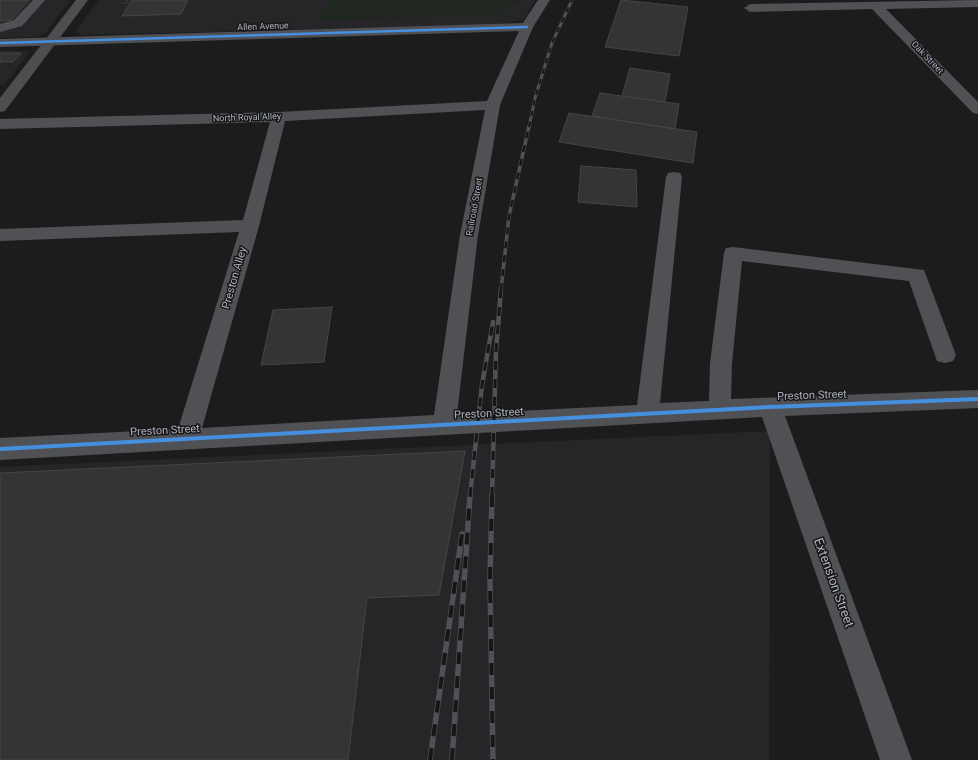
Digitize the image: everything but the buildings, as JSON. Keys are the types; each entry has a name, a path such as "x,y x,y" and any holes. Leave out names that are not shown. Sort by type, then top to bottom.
{"main road":[{"path":"0,108 82,0"}],"street":[{"path":"0,28 18,23 39,0"},
{"name":"Railroad Street","path":"444,425 469,235 493,105 527,27 544,0"},
{"path":"750,8 877,7 921,3 978,3"},
{"name":"Oak Street","path":"877,7 978,110"},
{"name":"Allen Avenue","path":"0,43 527,27"},
{"name":"North Royal Alley","path":"0,124 279,117 493,105"},
{"name":"Preston Alley","path":"187,439 250,226 279,117"},
{"path":"647,414 674,177"},
{"path":"0,234 250,226"},
{"path":"720,410 721,363 733,253 917,275 945,355"},
{"name":"Preston Street","path":"0,449 770,407 978,399"},
{"name":"Extension Street","path":"770,407 896,760"}],"path":[{"path":"127,0 125,3 130,3"}],"shaded area":[{"path":"0,0 70,0 45,34 31,37 0,38"},
{"path":"99,0 535,0 524,20 491,25 80,35 76,30"},
{"path":"330,0 522,1 496,15 318,20"},
{"path":"0,50 30,51 4,85 0,85"},
{"path":"770,431 769,760 0,760 0,467"}],"railway":[{"path":"529,127 535,98 552,43 572,0"},
{"path":"501,290 509,216 529,126"},
{"path":"492,496 496,351 501,289"},
{"path":"470,496 482,385 493,322"},
{"path":"452,760 470,495"},
{"path":"492,495 490,580 493,760"},
{"path":"430,760 462,534"}],"cycle path":[{"path":"0,43 527,27"},
{"path":"0,449 770,407 978,399"}]}
